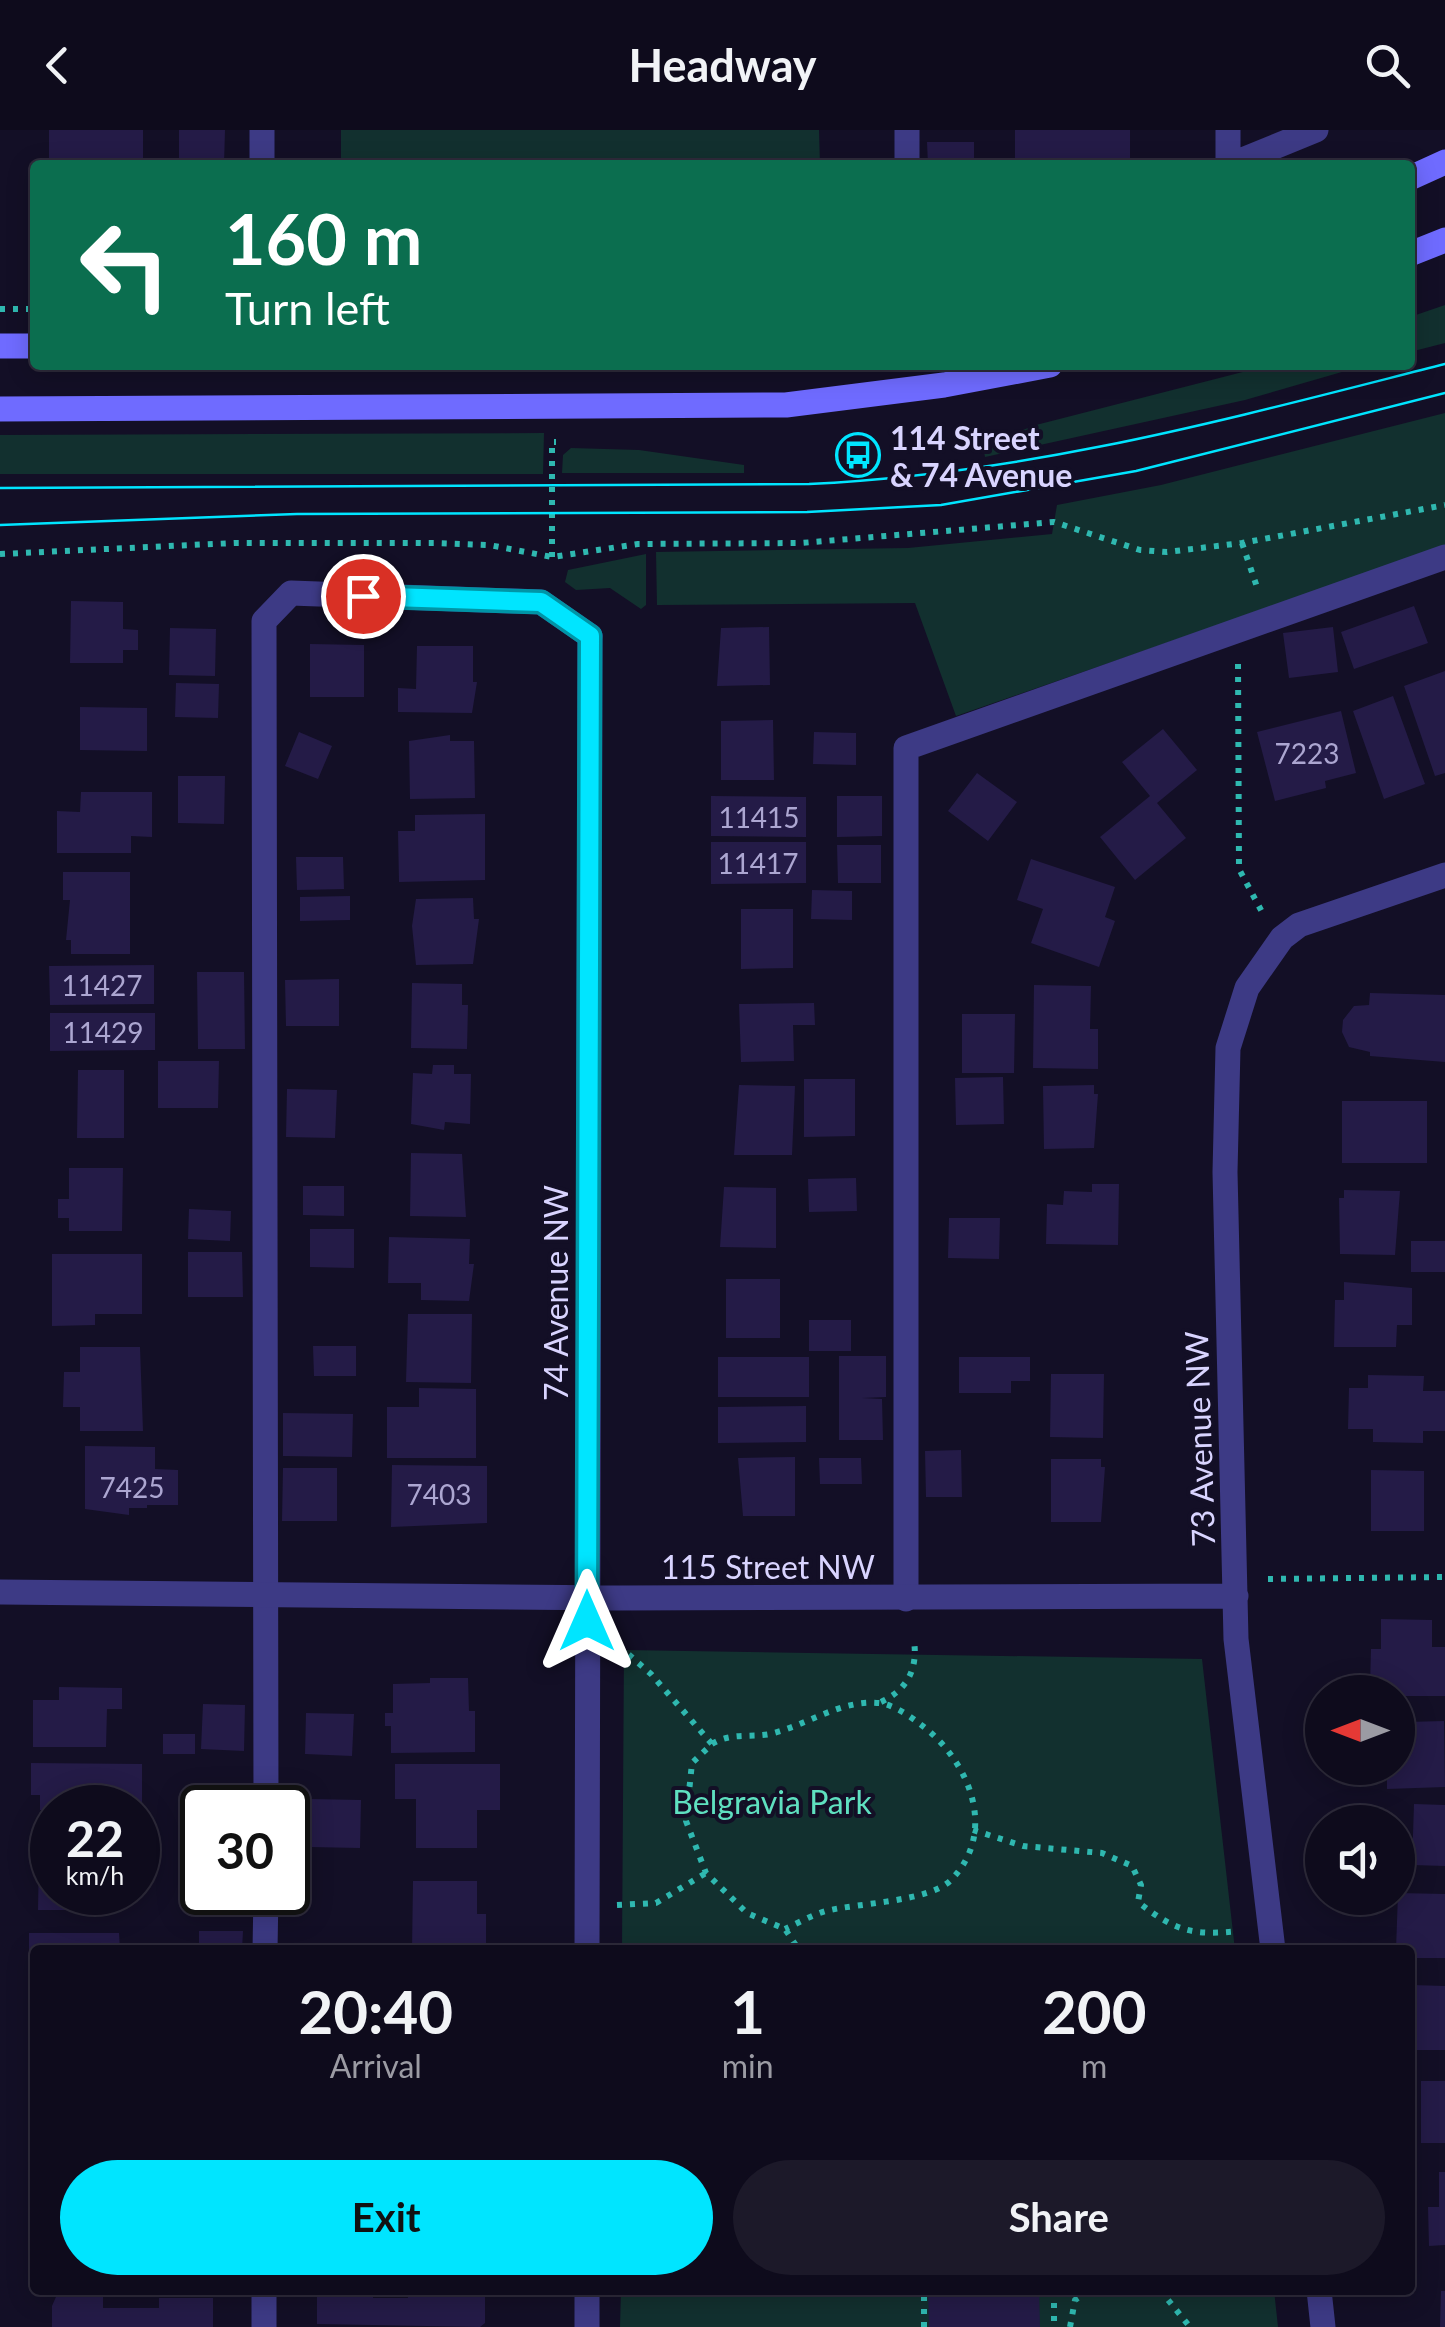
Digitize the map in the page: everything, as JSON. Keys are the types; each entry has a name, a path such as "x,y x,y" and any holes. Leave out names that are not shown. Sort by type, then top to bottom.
{"main road":[{"path":"1415,176 1445,162"},
{"path":"1415,252 1445,240"},
{"path":"0,346 30,346"},
{"path":"0,409 786,405 944,385 1024,370"}],"street":[{"path":"262,130 262,160"},
{"path":"907,130 907,160"},
{"path":"1228,130 1229,160"},
{"path":"1241,160 1316,130"},
{"path":"906,1599 906,748 1445,557"},
{"name":"74 Avenue NW","path":"266,1596 264,622 291,593 541,602 590,636 587,1945"},
{"name":"73 Avenue NW","path":"1272,1945 1236,1639 1225,1190 1228,1048 1247,988 1282,938 1299,925 1445,875"},
{"name":"115 Street NW","path":"0,1592 587,1598 1236,1596"},
{"path":"266,1596 266,1785"},
{"path":"265,1945 266,1915"},
{"path":"264,2295 264,2327"},
{"path":"588,2295 588,2327"},
{"path":"1320,2295 1323,2327"}],"path":[{"path":"0,309 30,309"},
{"path":"552,556 552,442 572,442"},
{"path":"0,554 234,543 436,543 489,545 552,556 638,544 801,543 1054,522 1152,552 1242,543 1445,505"},
{"path":"1242,543 1268,620"},
{"path":"1240,629 1238,869 1262,912"},
{"path":"1268,1579 1445,1576"},
{"path":"795,1945 784,1929 747,1913 706,1873 686,1821 692,1763 712,1744 738,1734 758,1736 786,1730 810,1718 880,1703 898,1694 914,1670 914,1640"},
{"path":"618,1645 650,1674 712,1744"},
{"path":"784,1929 824,1911 922,1893 949,1882 964,1860 973,1830 975,1799 961,1765 944,1742 911,1717 880,1703"},
{"path":"973,1830 1023,1846 1102,1853 1132,1866 1141,1885 1138,1902 1166,1923 1198,1935 1240,1931"},
{"path":"617,1905 656,1903 706,1873"},
{"path":"924,2295 924,2327"},
{"path":"1054,2295 1054,2327"},
{"path":"1070,2327 1075,2300 1082,2295"},
{"path":"1164,2295 1190,2327"}],"green space":[{"path":"341,130 819,130 820,160 341,160"},
{"path":"1445,305 1445,343 1415,351 1415,315"},
{"path":"1250,370 1349,370 1245,400 985,457 983,445 1036,425"},
{"path":"1445,413 1445,546 956,716 915,603 657,605 656,552 908,548 1052,534 1057,505 1161,485"},
{"path":"544,433 543,474 0,474 0,435"},
{"path":"571,448 639,450 744,465 744,473 562,473 563,455"},
{"path":"646,554 646,605 641,609 610,588 576,590 565,582 568,570"},
{"name":"Belgravia Park","path":"624,1650 1202,1659 1234,1945 622,1945"},
{"path":"621,2295 1275,2295 1278,2327 620,2327"}],"building":[{"path":"49,130 143,130 143,160 49,160"},
{"path":"179,130 225,130 224,160 179,160"},
{"path":"1015,130 1130,130 1130,160 1015,160"},
{"path":"927,142 974,142 974,160 928,160"},
{"path":"71,601 123,602 123,629 138,630 138,650 123,650 123,663 70,663"},
{"path":"1414,606 1428,643 1354,669 1341,632"},
{"path":"769,627 770,685 717,686 721,628"},
{"path":"1333,627 1338,672 1289,678 1283,633"},
{"path":"170,628 216,629 215,676 169,675"},
{"path":"310,644 364,645 364,697 310,697"},
{"path":"417,646 473,646 473,682 477,682 472,713 398,712 398,688 416,689"},
{"path":"1445,671 1445,773 1435,776 1404,686"},
{"path":"176,683 219,684 218,718 175,717"},
{"path":"1393,696 1425,784 1384,799 1353,711"},
{"path":"80,707 147,708 147,751 80,750"},
{"path":"1341,711 1356,773 1325,781 1326,788 1275,801 1257,732"},
{"path":"773,720 774,780 721,780 721,721"},
{"path":"1163,729 1197,770 1157,803 1186,838 1135,880 1100,837 1150,796 1122,762"},
{"path":"299,732 332,746 318,779 285,766"},
{"path":"814,732 856,733 856,765 813,764"},
{"path":"450,735 450,741 474,741 475,798 410,799 409,741"},
{"path":"977,773 1017,802 988,841 948,811"},
{"path":"178,776 225,776 224,824 178,823"},
{"path":"81,792 152,792 152,837 131,836 131,853 57,853 57,811 80,812"},
{"path":"711,796 806,797 806,837 711,836"},
{"path":"837,796 882,796 882,836 837,837"},
{"path":"485,814 485,880 399,882 398,831 415,831 415,815"},
{"path":"711,842 806,842 806,883 711,884"},
{"path":"837,845 881,845 881,883 838,883"},
{"path":"296,857 343,857 344,889 297,890"},
{"path":"1031,859 1115,887 1105,917 1115,921 1099,967 1031,943 1043,909 1017,900"},
{"path":"63,872 130,872 130,954 71,954 71,940 66,940 70,900 63,900"},
{"path":"812,890 852,891 852,920 811,919"},
{"path":"350,896 350,920 300,921 300,897"},
{"path":"473,898 474,919 479,919 473,964 416,965 412,926 416,899"},
{"path":"741,909 793,909 793,968 741,969"},
{"path":"154,965 154,1004 50,1005 49,966"},
{"path":"197,972 244,972 245,1049 198,1049"},
{"path":"339,979 339,1026 286,1026 285,980"},
{"path":"412,983 462,984 462,1005 468,1005 467,1049 411,1048"},
{"path":"1034,985 1091,986 1090,1029 1098,1029 1098,1069 1033,1068"},
{"path":"1370,993 1445,995 1445,1062 1370,1056 1370,1052 1349,1047 1342,1032 1343,1020 1354,1006 1369,1005"},
{"path":"814,1003 815,1025 793,1025 794,1061 741,1062 739,1004"},
{"path":"50,1013 155,1013 155,1050 50,1051"},
{"path":"962,1014 1015,1014 1014,1073 962,1073"},
{"path":"158,1061 219,1061 218,1108 158,1108"},
{"path":"433,1065 454,1065 454,1074 471,1074 470,1124 445,1122 444,1130 411,1124 413,1073 432,1074"},
{"path":"78,1070 124,1070 124,1138 77,1138"},
{"path":"1003,1077 1004,1124 956,1125 955,1078"},
{"path":"804,1079 855,1079 855,1136 804,1137"},
{"path":"739,1085 795,1086 792,1155 734,1155"},
{"path":"1094,1085 1094,1094 1098,1094 1094,1148 1044,1149 1043,1086"},
{"path":"287,1089 337,1090 335,1138 286,1137"},
{"path":"1342,1101 1427,1101 1427,1163 1342,1163"},
{"path":"411,1153 462,1154 466,1217 410,1216"},
{"path":"69,1168 123,1168 122,1231 69,1231 69,1218 58,1218 58,1199 69,1199"},
{"path":"856,1178 857,1211 809,1212 808,1179"},
{"path":"1092,1184 1119,1184 1118,1245 1046,1244 1047,1204 1063,1205 1064,1191 1092,1192"},
{"path":"303,1186 344,1186 344,1216 303,1215"},
{"path":"724,1187 776,1188 776,1248 720,1247"},
{"path":"1344,1190 1400,1191 1395,1255 1340,1254 1339,1198 1344,1198"},
{"path":"189,1209 231,1211 230,1241 188,1239"},
{"path":"949,1218 1000,1218 999,1259 948,1258"},
{"path":"310,1229 354,1229 354,1268 310,1267"},
{"path":"389,1237 470,1239 469,1264 474,1264 469,1301 421,1300 421,1283 388,1283"},
{"path":"1411,1241 1445,1241 1445,1272 1411,1272"},
{"path":"188,1252 242,1252 243,1297 188,1297"},
{"path":"52,1254 142,1254 142,1314 95,1314 95,1325 52,1326"},
{"path":"726,1279 780,1279 780,1338 726,1338"},
{"path":"1344,1282 1412,1288 1412,1325 1397,1325 1396,1347 1334,1347 1335,1300 1344,1300"},
{"path":"408,1314 472,1314 471,1383 406,1382"},
{"path":"809,1320 851,1320 851,1351 809,1351"},
{"path":"313,1346 356,1346 356,1376 314,1376"},
{"path":"80,1347 140,1347 143,1431 80,1431 80,1407 63,1407 64,1372 80,1372"},
{"path":"839,1356 886,1356 886,1397 862,1398 882,1399 883,1440 839,1440"},
{"path":"718,1357 809,1357 809,1397 718,1397"},
{"path":"959,1357 1030,1357 1030,1381 1011,1381 1011,1393 959,1393"},
{"path":"1051,1374 1104,1374 1103,1438 1050,1437"},
{"path":"1368,1375 1424,1376 1423,1391 1445,1391 1445,1431 1423,1431 1423,1443 1373,1442 1373,1429 1348,1429 1349,1388 1368,1388"},
{"path":"419,1388 476,1389 476,1458 387,1458 387,1407 419,1407"},
{"path":"806,1406 806,1442 718,1443 718,1407"},
{"path":"283,1413 353,1414 352,1457 283,1456"},
{"path":"85,1446 155,1447 155,1469 178,1470 178,1505 129,1508 129,1515 85,1509"},
{"path":"961,1450 962,1497 926,1497 925,1451"},
{"path":"795,1457 795,1516 743,1516 738,1458"},
{"path":"819,1458 861,1458 862,1484 820,1484"},
{"path":"1051,1459 1101,1459 1101,1467 1105,1467 1101,1522 1051,1522"},
{"path":"392,1465 487,1466 487,1523 391,1527"},
{"path":"283,1468 337,1468 337,1521 282,1521"},
{"path":"1371,1470 1424,1471 1424,1531 1371,1531"},
{"path":"1381,1619 1432,1620 1432,1647 1445,1647 1445,1696 1415,1696 1415,1675 1370,1675 1371,1649 1381,1649"},
{"path":"430,1678 468,1678 469,1711 475,1711 475,1752 391,1753 391,1726 385,1726 385,1713 393,1713 393,1684 430,1683"},
{"path":"59,1687 122,1688 122,1709 107,1709 106,1747 33,1747 33,1700 59,1700"},
{"path":"203,1704 245,1705 244,1751 201,1749"},
{"path":"306,1713 354,1714 352,1756 305,1754"},
{"path":"1444,1721 1445,1787 1387,1789 1387,1785 1415,1785 1415,1722"},
{"path":"163,1734 195,1734 195,1754 163,1754"},
{"path":"31,1763 142,1764 142,1785 31,1785"},
{"path":"395,1764 500,1764 500,1810 477,1810 477,1848 416,1848 416,1799 395,1799"},
{"path":"310,1799 361,1800 360,1848 310,1847"},
{"path":"1414,1805 1445,1805 1445,1866 1415,1865"},
{"path":"413,1881 477,1881 477,1914 486,1914 486,1945 412,1945"},
{"path":"1415,1893 1445,1894 1445,1958 1415,1958 1415,1945 1396,1945 1397,1915 1415,1915"},
{"path":"199,1931 243,1931 242,1945 199,1945"},
{"path":"29,1933 119,1933 120,1945 30,1945 29,1976"},
{"path":"1415,1985 1445,1986 1445,2050 1415,2050"},
{"path":"1421,2081 1445,2081 1445,2143 1421,2143"},
{"path":"1439,2172 1445,2172 1445,2245 1429,2246 1428,2207 1439,2207"},
{"path":"1441,2291 1445,2291 1445,2327 1440,2327"},
{"path":"57,2295 103,2295 103,2308 159,2308 159,2298 213,2298 213,2327 52,2327 52,2306"},
{"path":"317,2295 485,2295 485,2323 480,2327 317,2324"},
{"path":"928,2295 1039,2295 1040,2327 929,2327"}],"tram line":[{"path":"0,488 809,484 892,478 1052,456 1130,440 1445,364"},
{"path":"0,525 297,514 807,512 941,505 1136,471 1445,393"}],"place":[{"name":"114 Street & 74 Avenue","path":"858,455"}],"route":[{"path":"363,596 541,602 590,636 587,1621"}]}
